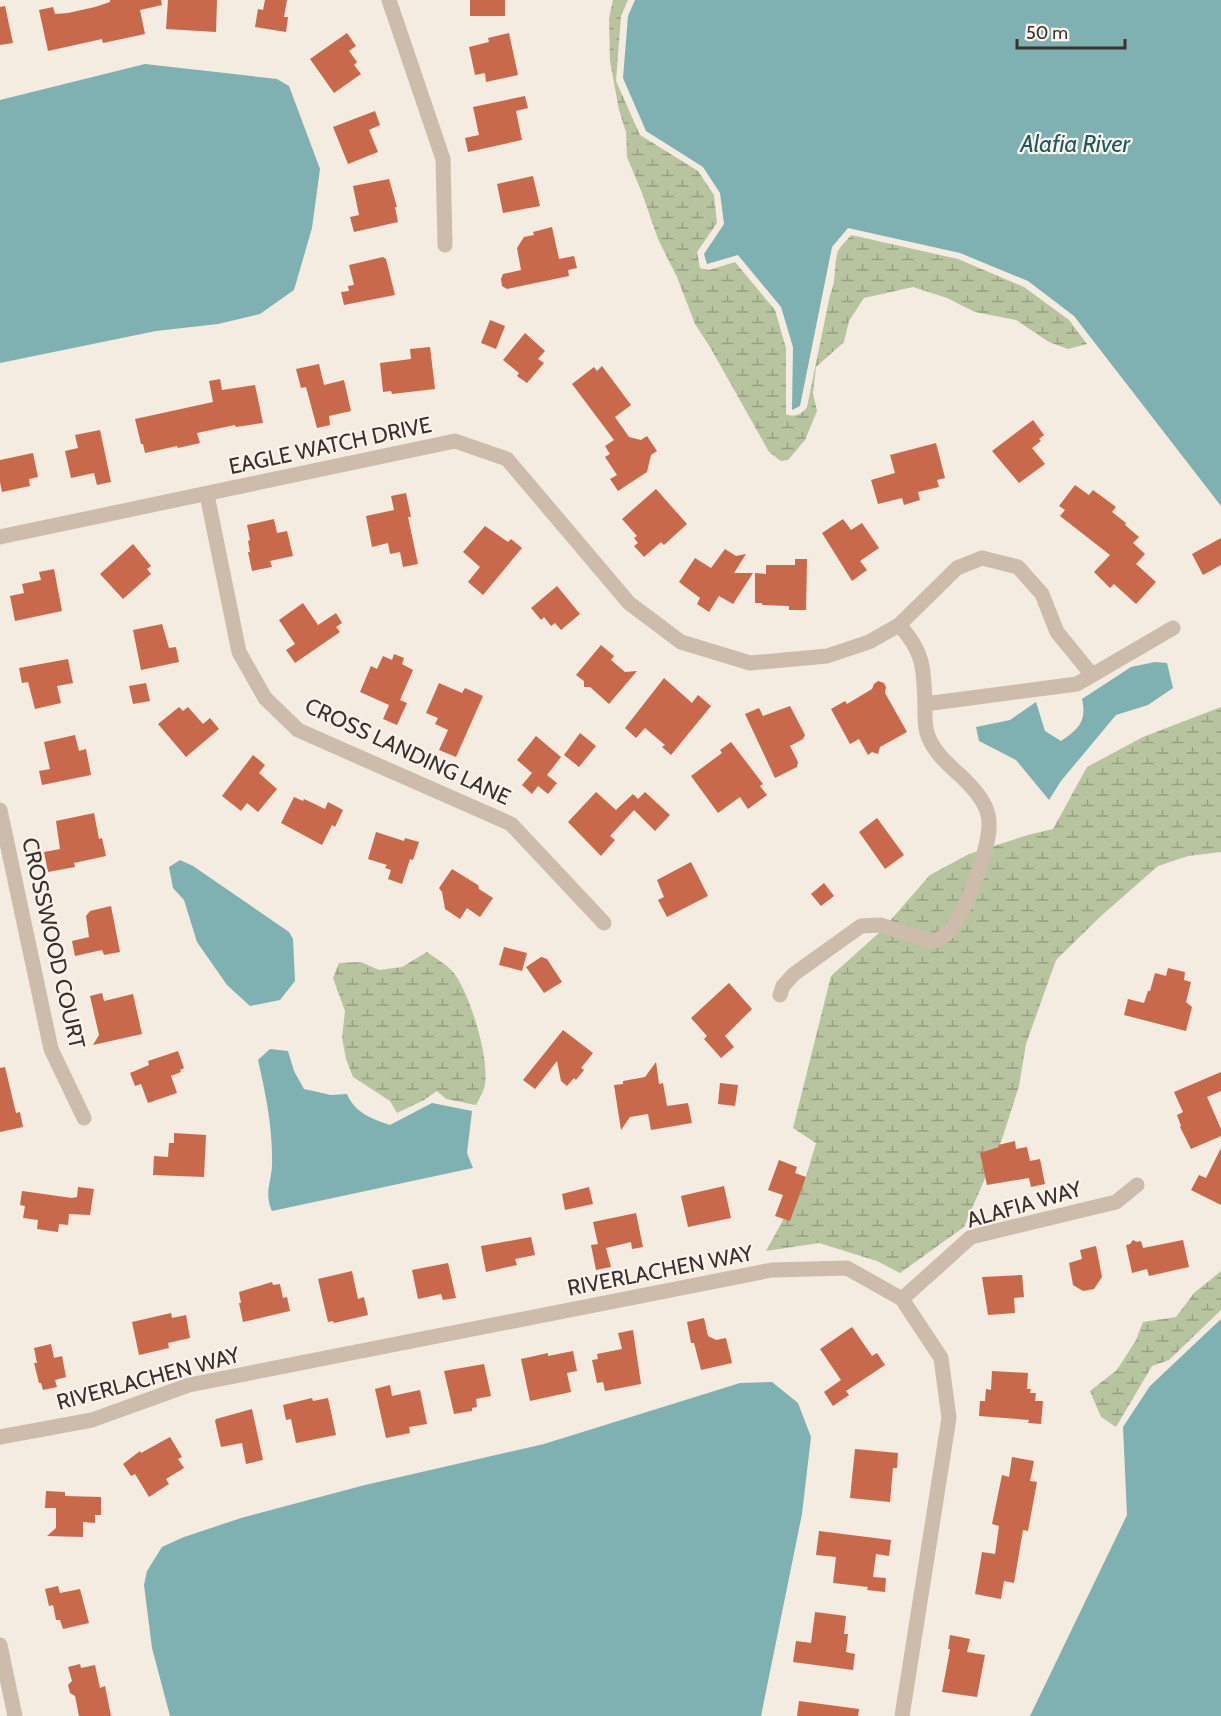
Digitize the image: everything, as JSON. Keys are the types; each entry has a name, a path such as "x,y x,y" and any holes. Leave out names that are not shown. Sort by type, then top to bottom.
{"street":[{"path":"388,0 443,159 445,245"},
{"name":"EAGLE WATCH DRIVE","path":"0,537 455,441 507,459 629,603 681,642 750,663 827,657 869,642 899,625 957,568 982,558 1018,567 1042,594 1057,632 1092,675"},
{"name":"CROSS LANDING LANE","path":"207,495 239,652 265,698 298,730 511,824 604,923"},
{"path":"780,995 783,986 794,974 861,927 880,925 938,941 947,933 963,910 975,885 990,834 987,811 978,792 940,756 934,747 926,727 923,666 909,635 899,625"},
{"path":"925,704 1077,684 1173,628"},
{"name":"CROSSWOOD COURT","path":"0,810 51,1049 84,1118"},
{"name":"ALAFIA WAY","path":"902,1299 971,1237 1116,1202 1137,1185"},
{"name":"RIVERLACHEN WAY","path":"0,1437 92,1420 189,1385 772,1270 847,1268 902,1299 941,1358 950,1418 902,1716"},
{"path":"0,1645 9,1711"}],"green space":[{"path":"613,0 628,0 621,16 616,81 640,135 698,171 714,195 717,223 697,252 700,268 709,270 735,262 775,310 786,348 786,414 798,415 807,407 834,284 838,251 851,235 958,259 1024,287 1069,320 1087,344 1068,349 1049,342 1016,320 975,312 947,298 913,287 864,298 849,321 844,342 816,367 813,393 817,411 805,440 788,460 781,461 769,452 695,324 677,277 658,239 627,157 626,132 619,110 610,61 609,18"},
{"path":"1221,707 1221,852 1188,856 1158,866 1101,916 1056,960 1026,1044 1019,1086 1002,1139 964,1227 900,1273 877,1261 819,1243 766,1251 805,1180 816,1143 793,1128 831,976 881,931 930,875 969,854 1053,829 1087,767 1143,737"},
{"path":"427,952 447,966 462,986 482,1044 486,1072 485,1084 476,1105 446,1099 437,1091 397,1113 390,1101 353,1077 346,1059 342,1038 345,1011 333,978 339,963 361,962 379,970 402,967"},
{"path":"1221,1271 1221,1310 1169,1360 1152,1366 1116,1427 1101,1417 1090,1391 1117,1370 1136,1340 1143,1322 1176,1317 1194,1293"}],"water":[{"name":"Alafia River","path":"635,0 1221,0 1221,506 1074,316 1028,281 960,253 848,228 832,247 800,406 792,410 793,347 781,307 738,255 707,264 704,254 724,224 720,193 703,167 646,131 623,78 628,16"},
{"path":"145,64 277,79 289,86 320,169 312,228 294,290 260,314 218,324 156,331 0,363 0,100"},
{"path":"1155,662 1167,663 1173,688 1148,705 1116,715 1061,781 1049,800 1016,760 979,741 976,727 1010,720 1036,702 1045,731 1061,741 1080,724 1083,713 1082,699 1131,667"},
{"path":"180,860 193,866 289,932 293,939 295,981 280,1000 250,1006 227,985 197,942 184,900 173,888 169,867"},
{"path":"270,1049 288,1051 294,1071 304,1089 331,1095 347,1094 359,1111 390,1125 432,1103 472,1111 467,1153 473,1168 272,1211 268,1194 272,1166 270,1125 258,1060"},
{"path":"1221,1319 1221,1716 1030,1716 1127,1515 1123,1427 1150,1386"},
{"path":"772,1382 798,1403 811,1437 802,1514 761,1716 170,1716 152,1648 144,1585 147,1571 162,1547 184,1537 241,1518 365,1485 544,1444 740,1383"}],"building":[{"path":"110,0 161,0 162,5 140,10 145,34 103,43 102,39 48,51 39,10 53,7 55,14 68,13 95,7 110,2"},
{"path":"168,0 217,0 216,32 166,29"},
{"path":"265,0 287,0 284,17 288,17 286,32 255,27 258,9 263,10"},
{"path":"470,0 505,0 505,16 470,16"},
{"path":"5,6 13,43 0,45 0,7"},
{"path":"347,33 356,46 349,51 357,62 354,65 361,74 334,93 310,59"},
{"path":"509,33 518,75 486,82 485,73 475,75 469,47 489,42 488,38"},
{"path":"525,96 528,108 516,111 522,140 468,152 465,138 479,135 473,107"},
{"path":"375,111 380,125 369,130 378,152 348,164 333,127"},
{"path":"533,176 540,206 503,213 497,184"},
{"path":"389,179 397,207 395,207 398,222 354,232 350,217 359,215 353,186"},
{"path":"552,227 559,259 574,256 577,268 568,270 569,276 507,289 502,286 503,274 521,270 517,248 524,237"},
{"path":"383,257 386,259 395,295 344,305 341,292 349,291 348,286 354,285 349,265"},
{"path":"490,320 505,326 496,349 481,343"},
{"path":"525,333 545,351 538,359 544,363 527,383 517,376 519,373 503,360"},
{"path":"430,347 435,389 392,394 391,391 383,392 380,363 411,359 410,349"},
{"path":"319,364 324,385 344,380 351,411 329,416 330,425 317,428 306,387 301,388 296,369"},
{"path":"602,366 631,405 615,417 629,437 641,440 647,436 657,451 651,455 647,472 618,491 610,479 617,475 605,457 610,454 605,446 614,440 572,384 594,367 597,371"},
{"path":"220,379 222,390 255,385 263,423 236,427 235,425 197,433 200,443 145,453 135,419 213,402 209,381"},
{"path":"1033,420 1044,435 1039,439 1041,441 1032,448 1045,464 1019,483 992,451"},
{"path":"100,430 111,482 97,485 94,473 71,478 65,451 78,448 75,435"},
{"path":"936,443 945,478 937,480 939,487 918,492 920,500 904,505 902,498 878,504 871,480 895,473 890,455"},
{"path":"33,453 38,477 29,479 30,486 2,492 0,460"},
{"path":"1075,485 1089,495 1093,490 1116,507 1112,512 1139,537 1133,543 1145,554 1136,564 1156,582 1136,604 1114,584 1110,588 1094,572 1110,555 1060,516 1065,510 1059,506"},
{"path":"656,489 687,524 664,545 661,542 644,557 634,546 638,543 634,538 637,536 622,519"},
{"path":"406,493 411,517 408,517 418,564 403,567 400,552 390,554 388,543 372,547 366,516 394,510 391,496"},
{"path":"274,519 277,533 287,531 293,556 270,561 272,567 252,571 248,552 250,552 248,541 250,540 247,525"},
{"path":"843,519 851,530 862,523 879,548 860,561 867,570 852,581 822,533"},
{"path":"485,526 508,542 511,539 522,548 483,595 468,582 480,567 463,552"},
{"path":"1221,538 1221,565 1203,575 1192,554"},
{"path":"133,544 151,566 147,569 151,574 123,599 100,574"},
{"path":"725,549 736,556 746,554 734,573 753,573 733,604 719,596 709,612 697,604 700,598 679,582 695,558 711,568"},
{"path":"795,559 807,559 806,610 789,610 789,606 755,603 755,573 766,574 766,565 795,565"},
{"path":"54,569 62,611 15,621 10,596 24,593 22,584 41,580 39,572"},
{"path":"557,586 580,614 561,630 555,623 551,626 544,617 541,620 531,608"},
{"path":"303,603 318,625 336,613 342,623 336,627 340,632 295,663 286,650 295,644 279,620"},
{"path":"162,624 169,648 176,647 179,662 141,670 133,630"},
{"path":"601,645 614,656 611,660 625,672 637,671 609,704 590,687 584,687 584,681 576,675"},
{"path":"394,654 404,658 402,664 413,670 400,700 407,703 397,725 383,719 389,705 360,692 371,666 377,669 383,656 392,660"},
{"path":"68,659 73,683 57,686 61,703 35,709 28,682 22,683 19,668"},
{"path":"664,678 692,703 698,695 711,706 671,755 662,747 665,745 645,728 636,738 625,728"},
{"path":"878,681 884,683 885,693 907,732 880,747 878,754 872,752 868,755 859,739 850,744 831,709 845,701 847,704 872,689"},
{"path":"146,683 150,701 133,704 129,686"},
{"path":"439,683 462,693 465,688 483,696 456,757 439,750 448,730 435,724 438,718 426,713"},
{"path":"790,706 805,735 803,739 790,746 798,762 797,767 775,778 745,714 759,708 763,716"},
{"path":"179,707 183,711 188,707 203,724 210,718 219,729 186,757 158,724"},
{"path":"580,733 596,746 579,767 564,755"},
{"path":"75,735 79,751 86,749 91,775 42,785 39,771 50,769 44,742"},
{"path":"536,736 561,757 547,775 557,783 548,794 538,786 532,794 522,785 532,773 517,760"},
{"path":"731,742 763,784 760,786 767,795 748,809 740,797 718,813 691,776 722,753 720,750"},
{"path":"253,755 265,765 259,773 277,789 258,812 247,803 241,811 222,796"},
{"path":"596,792 616,810 633,794 638,799 645,792 670,815 655,831 634,810 610,836 615,840 601,856 568,822"},
{"path":"294,797 325,809 328,802 343,810 335,827 332,825 322,845 281,823"},
{"path":"94,813 99,839 102,838 106,856 74,863 75,867 48,872 44,852 60,849 56,821"},
{"path":"877,818 904,855 885,869 859,832"},
{"path":"376,832 404,841 405,838 419,842 413,860 410,859 402,884 388,879 391,870 385,868 387,865 368,859"},
{"path":"691,862 708,896 667,917 658,900 664,897 657,880"},
{"path":"452,869 478,885 479,889 493,898 480,917 467,908 460,919 445,909 439,888"},
{"path":"824,883 834,896 821,906 811,894"},
{"path":"111,906 120,952 104,955 102,950 75,956 72,941 89,937 86,916 90,911"},
{"path":"504,947 527,953 522,971 499,965"},
{"path":"541,957 547,959 562,982 544,993 526,967"},
{"path":"1168,968 1185,972 1184,980 1191,982 1186,1002 1192,1007 1186,1031 1124,1015 1128,999 1144,1003 1155,973 1166,976"},
{"path":"729,983 752,1009 725,1036 734,1047 721,1058 704,1039 707,1036 691,1018"},
{"path":"102,993 104,1001 133,994 142,1034 93,1045 99,1035 90,996"},
{"path":"563,1030 593,1053 581,1068 584,1070 567,1086 561,1081 557,1061 535,1089 523,1080"},
{"path":"178,1051 184,1068 180,1070 181,1072 171,1076 177,1093 148,1103 141,1084 135,1086 130,1073 149,1065 148,1061"},
{"path":"656,1062 659,1084 663,1083 667,1106 688,1103 692,1123 651,1130 648,1114 630,1117 621,1130 614,1085 645,1077"},
{"path":"5,1067 16,1113 20,1112 23,1127 0,1132 0,1068"},
{"path":"1221,1072 1221,1091 1207,1097 1221,1129 1221,1136 1191,1149 1180,1127 1177,1115 1183,1112 1174,1092"},
{"path":"720,1083 738,1085 735,1106 718,1104"},
{"path":"174,1133 206,1135 204,1177 153,1175 154,1156 168,1157 169,1143 174,1143"},
{"path":"1015,1141 1016,1149 1027,1147 1030,1161 1040,1159 1045,1184 1031,1187 1029,1178 987,1185 980,1153"},
{"path":"1221,1148 1221,1205 1191,1190 1199,1175 1206,1178"},
{"path":"779,1160 797,1167 795,1173 806,1177 790,1221 775,1216 783,1195 768,1190"},
{"path":"724,1186 731,1218 688,1227 681,1196"},
{"path":"78,1187 94,1189 90,1215 69,1214 68,1225 59,1224 58,1232 37,1229 38,1220 23,1218 25,1206 20,1205 22,1191 72,1198 77,1197"},
{"path":"589,1187 593,1204 565,1210 562,1194"},
{"path":"636,1213 643,1247 632,1249 631,1242 606,1248 611,1267 596,1270 591,1245 598,1244 593,1222"},
{"path":"531,1237 535,1255 515,1259 517,1265 486,1272 481,1246"},
{"path":"1133,1240 1141,1241 1143,1248 1183,1240 1189,1267 1149,1276 1147,1269 1132,1273 1126,1245"},
{"path":"1096,1246 1102,1277 1094,1289 1083,1291 1073,1285 1069,1263 1082,1259 1080,1250"},
{"path":"448,1263 456,1298 443,1300 441,1294 418,1299 412,1270"},
{"path":"352,1271 358,1299 364,1297 368,1315 334,1323 333,1321 328,1322 318,1279"},
{"path":"1022,1275 1024,1297 1014,1298 1015,1313 988,1315 982,1277"},
{"path":"272,1282 273,1285 280,1284 283,1298 287,1297 290,1311 243,1322 239,1292"},
{"path":"171,1313 172,1318 186,1315 190,1338 168,1343 169,1348 139,1355 132,1322"},
{"path":"704,1318 708,1336 716,1340 726,1338 732,1363 701,1370 694,1343 691,1343 687,1322"},
{"path":"852,1327 872,1356 877,1353 885,1365 846,1391 849,1395 833,1406 824,1392 841,1380 820,1349"},
{"path":"633,1330 641,1384 605,1391 603,1382 597,1383 592,1360 598,1359 597,1354 622,1349 618,1333"},
{"path":"51,1344 54,1358 62,1356 66,1377 55,1380 57,1387 43,1390 34,1363 37,1363 34,1348"},
{"path":"573,1351 577,1371 567,1373 571,1392 530,1401 521,1359 548,1353 548,1356"},
{"path":"484,1364 491,1396 476,1399 477,1407 472,1408 472,1411 454,1414 444,1371"},
{"path":"992,1371 1028,1373 1027,1389 1031,1389 1030,1393 1036,1393 1035,1401 1043,1401 1041,1424 1028,1423 1029,1420 979,1416 980,1401 985,1401 986,1389 991,1390"},
{"path":"390,1385 392,1396 420,1390 427,1424 409,1427 410,1433 386,1438 375,1389"},
{"path":"312,1398 313,1401 328,1398 336,1435 296,1443 291,1419 286,1420 283,1405"},
{"path":"252,1409 263,1460 246,1464 242,1443 221,1447 215,1421"},
{"path":"170,1437 182,1457 178,1459 184,1468 166,1479 169,1484 149,1497 135,1474 131,1476 123,1464 140,1451 141,1453"},
{"path":"855,1449 898,1453 897,1468 893,1468 890,1502 850,1498"},
{"path":"1012,1457 1034,1461 1030,1481 1037,1482 1028,1531 1023,1530 1014,1583 1004,1581 1001,1599 975,1594 982,1552 995,1554 999,1526 992,1524 1002,1475 1009,1477"},
{"path":"46,1491 65,1492 65,1496 101,1497 101,1515 95,1515 95,1523 83,1522 83,1537 47,1536 56,1528 56,1508 45,1508"},
{"path":"819,1531 891,1540 889,1556 876,1554 873,1577 886,1578 885,1592 867,1590 868,1587 833,1583 836,1557 816,1555"},
{"path":"58,1586 60,1593 80,1589 89,1623 63,1629 60,1620 56,1620 53,1605 49,1606 45,1589"},
{"path":"815,1612 846,1616 844,1634 848,1634 846,1652 855,1654 853,1670 793,1662 796,1641 811,1643"},
{"path":"950,1635 970,1639 967,1652 985,1655 977,1697 942,1692 950,1649 948,1649"},
{"path":"80,1664 81,1668 95,1665 100,1688 105,1686 111,1716 79,1716 75,1696 70,1693 68,1685 72,1681 68,1667"},
{"path":"799,1701 859,1709 858,1716 797,1716"}]}
